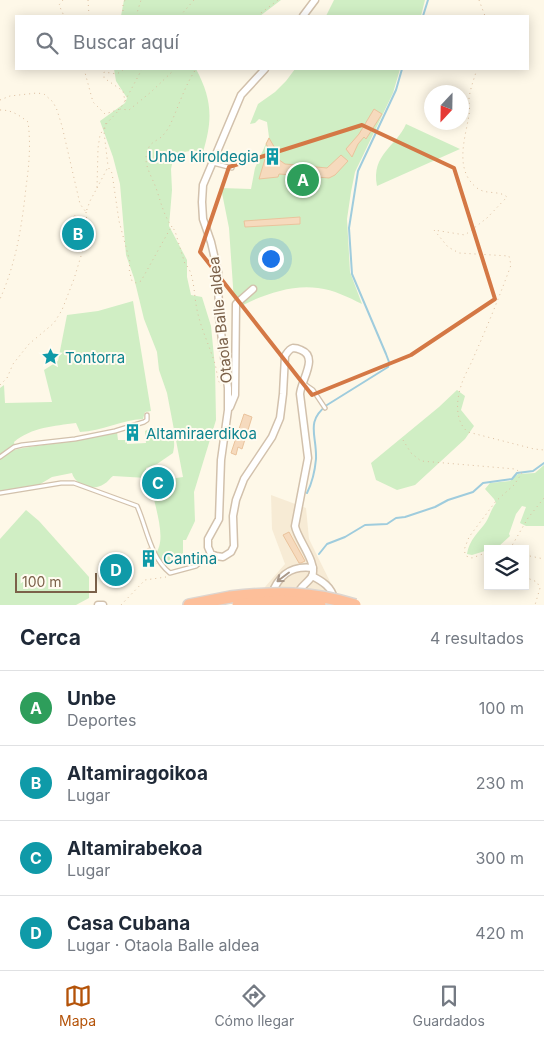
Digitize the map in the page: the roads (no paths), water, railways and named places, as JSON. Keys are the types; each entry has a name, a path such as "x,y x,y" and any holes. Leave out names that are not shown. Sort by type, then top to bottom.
{"highway":[{"path":"234,601 278,593 305,594 355,605"},
{"path":"189,605 234,601 280,601 320,605"}],"street":[{"path":"304,15 315,0"},
{"name":"Otaola Balle aldea","path":"211,554 208,547 208,539 219,519 221,460 228,410 228,395 219,316 218,272 203,219 203,185 241,95 264,70"},
{"name":"Otaola Balle aldea","path":"228,410 235,395 236,304 253,289"},
{"path":"211,554 223,557 231,552 234,546 233,516 236,500 244,479 260,456 280,418 285,356 293,348 304,351 309,355 310,362 302,382 300,394 308,458 295,526 296,533 313,568 312,576 298,591 296,598 290,605"},
{"path":"268,605 276,582 282,576 298,568 313,568"},
{"path":"312,576 324,582 333,594 335,605"},
{"path":"296,598 300,605"},
{"path":"98,605 103,605"}],"lane":[{"path":"212,163 232,168"},
{"path":"302,382 313,390 325,408"},
{"path":"0,457 22,445 64,441 115,431 144,422 147,420 147,415"},
{"path":"0,493 10,493 61,483 74,483 137,506 160,564 170,572 196,566 211,554"}],"waterway":[{"path":"423,15 428,0"},
{"path":"307,493 316,463 314,429 316,417 327,405 388,367 389,362 386,354 352,274 349,228 358,171 396,90 402,70"},
{"path":"319,554 327,544 345,537 365,525 387,524 396,518 435,507 448,500 473,492 483,483 512,479 517,473 533,471 544,463"}],"place":[{"name":"Unbe kiroldegia","path":"273,156"},
{"name":"Unbe","path":"303,180"},
{"name":"Altamiragoikoa","path":"78,234"},
{"name":"Tontorra","path":"51,357"},
{"name":"Altamiraerdikoa","path":"132,433"},
{"name":"Altamirabekoa","path":"158,483"},
{"name":"Cantina","path":"149,558"},
{"name":"Casa Cubana","path":"116,570"}]}
